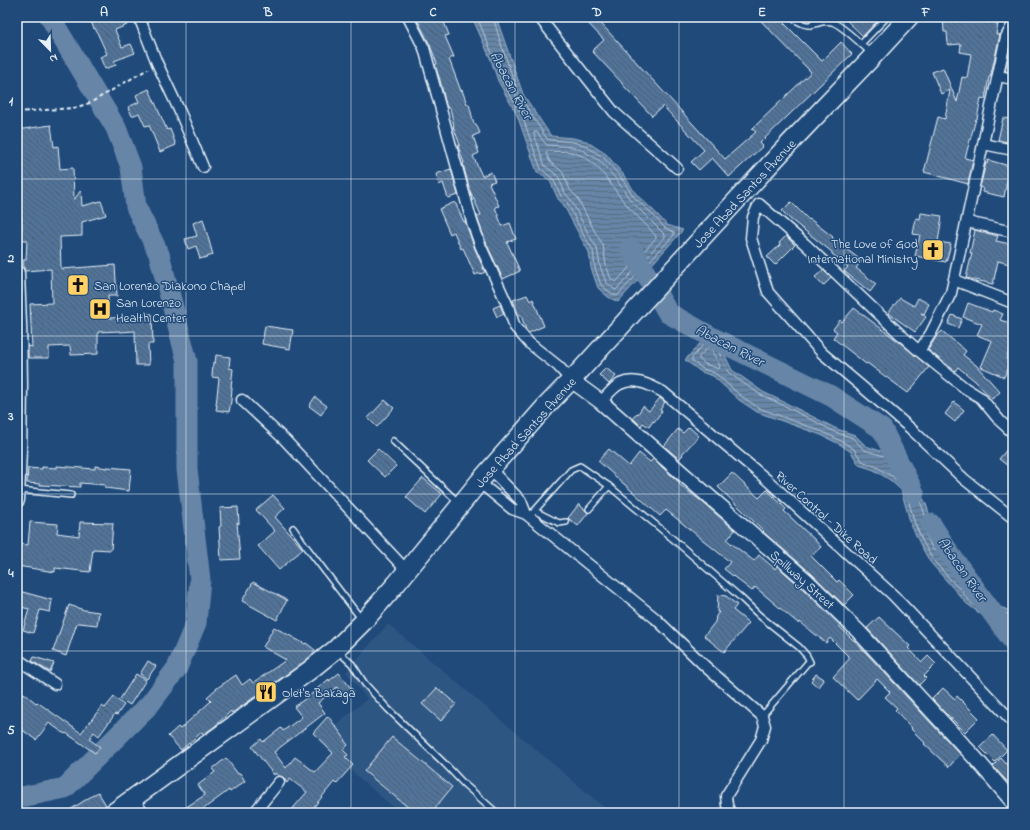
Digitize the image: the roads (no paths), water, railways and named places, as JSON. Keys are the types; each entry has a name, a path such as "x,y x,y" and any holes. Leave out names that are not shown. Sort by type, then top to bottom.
{"highway":[{"name":"Jose Abad Santos Avenue","path":"113,813 138,806 267,702 336,649 363,622 484,475 787,146 867,49 909,17"}],"street":[{"path":"139,17 157,63 180,112 203,167"},
{"path":"408,17 424,48 472,222 481,247 507,304 515,327 529,343 558,366 575,376"},
{"path":"539,17 614,112 678,168"},
{"path":"919,351 931,333 951,292 1006,37 1013,24"},
{"path":"998,76 1013,79"},
{"path":"983,144 1013,150"},
{"path":"1013,433 1000,421 981,398 965,388 919,351 796,236 759,204 752,217 752,238 768,292 822,353 910,428 964,479 1013,518"},
{"path":"967,222 1013,232"},
{"path":"17,273 17,495"},
{"path":"954,280 1013,303"},
{"name":"Spillway Street","path":"575,376 601,402 806,580 858,631 976,759 1013,802"},
{"name":"River Control - Dike Road","path":"601,402 620,384 630,381 651,385 663,392 771,483 893,595 1013,722"},
{"path":"242,400 285,440 407,570"},
{"path":"484,475 512,509 530,514"},
{"path":"484,475 521,501 530,514 654,618 707,668 762,716 765,726 761,740 726,796 730,813"},
{"path":"17,659 55,684"},
{"path":"254,813 279,782"}],"lane":[{"path":"790,17 806,25 824,21 834,23 840,26 867,49 887,17"},
{"path":"810,25 818,17"},
{"path":"393,441 461,504"},
{"path":"566,522 560,523 530,514 571,470 580,466 609,486 741,598 760,616 799,647 810,662 762,716"},
{"path":"589,509 609,486"},
{"path":"17,495 70,495"},
{"path":"293,528 363,622"},
{"path":"336,649 352,664 364,684 388,709 464,784 497,813"}],"water":[{"path":"472,17 496,17 523,94 551,136 586,141 606,154 623,174 637,195 667,225 683,230 618,302 608,297 598,288 591,268 589,252 563,204 558,199 550,181 537,172 517,115 498,81 491,60"},
{"path":"712,330 720,338 722,349 732,370 763,392 837,429 855,435 866,446 889,454 908,475 918,489 926,504 932,522 941,535 956,569 966,586 982,594 995,605 1013,612 1013,639 966,603 930,562 911,525 901,490 890,480 874,470 859,465 851,452 841,445 821,435 757,412 739,400 713,376 701,372 685,360"}],"waterway":[{"path":"17,798 65,788 150,704 177,668 196,623 200,580 187,469 187,361 159,254 136,207 131,167 116,128 50,17"},
{"name":"Abacan River","path":"630,248 668,313 715,339 831,396 882,429 914,493"},
{"name":"Abacan River","path":"931,524 951,556 1013,641"}],"place":[{"name":"The Love of God International Ministry","path":"933,250"},
{"name":"San Lorenzo Diakono Chapel","path":"78,285"},
{"name":"San Lorenzo Health Center","path":"100,309"},
{"name":"Olet's Bakaga","path":"266,692"}]}
